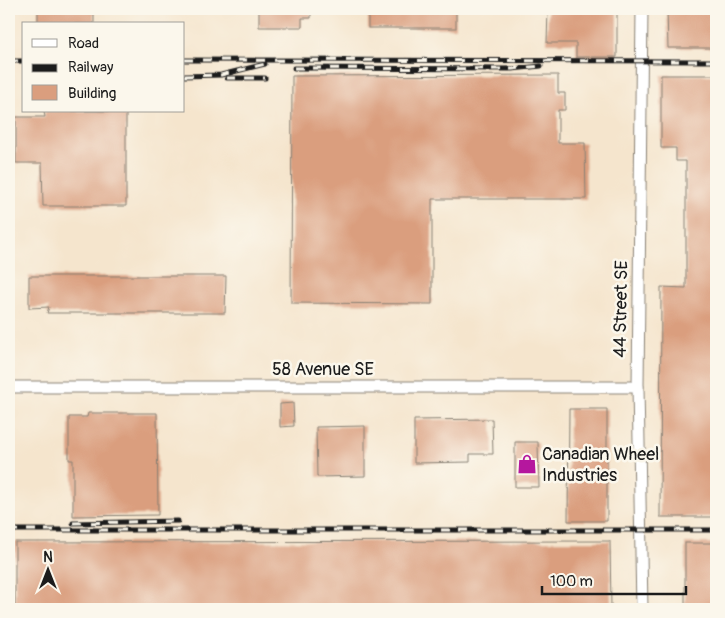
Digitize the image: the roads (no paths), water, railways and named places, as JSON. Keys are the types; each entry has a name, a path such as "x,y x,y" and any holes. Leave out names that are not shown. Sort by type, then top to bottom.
{"street":[{"name":"44 Street SE","path":"642,9 638,387 642,609"},
{"name":"58 Avenue SE","path":"9,386 638,387"}],"railway":[{"path":"185,60 716,61"},
{"path":"9,61 22,61"},
{"path":"185,76 221,75 265,64"},
{"path":"294,68 512,69 541,66"},
{"path":"227,78 265,78"},
{"path":"73,523 178,521"},
{"path":"9,530 716,530"}],"place":[{"name":"Canadian Wheel Industries","path":"527,464"}]}
